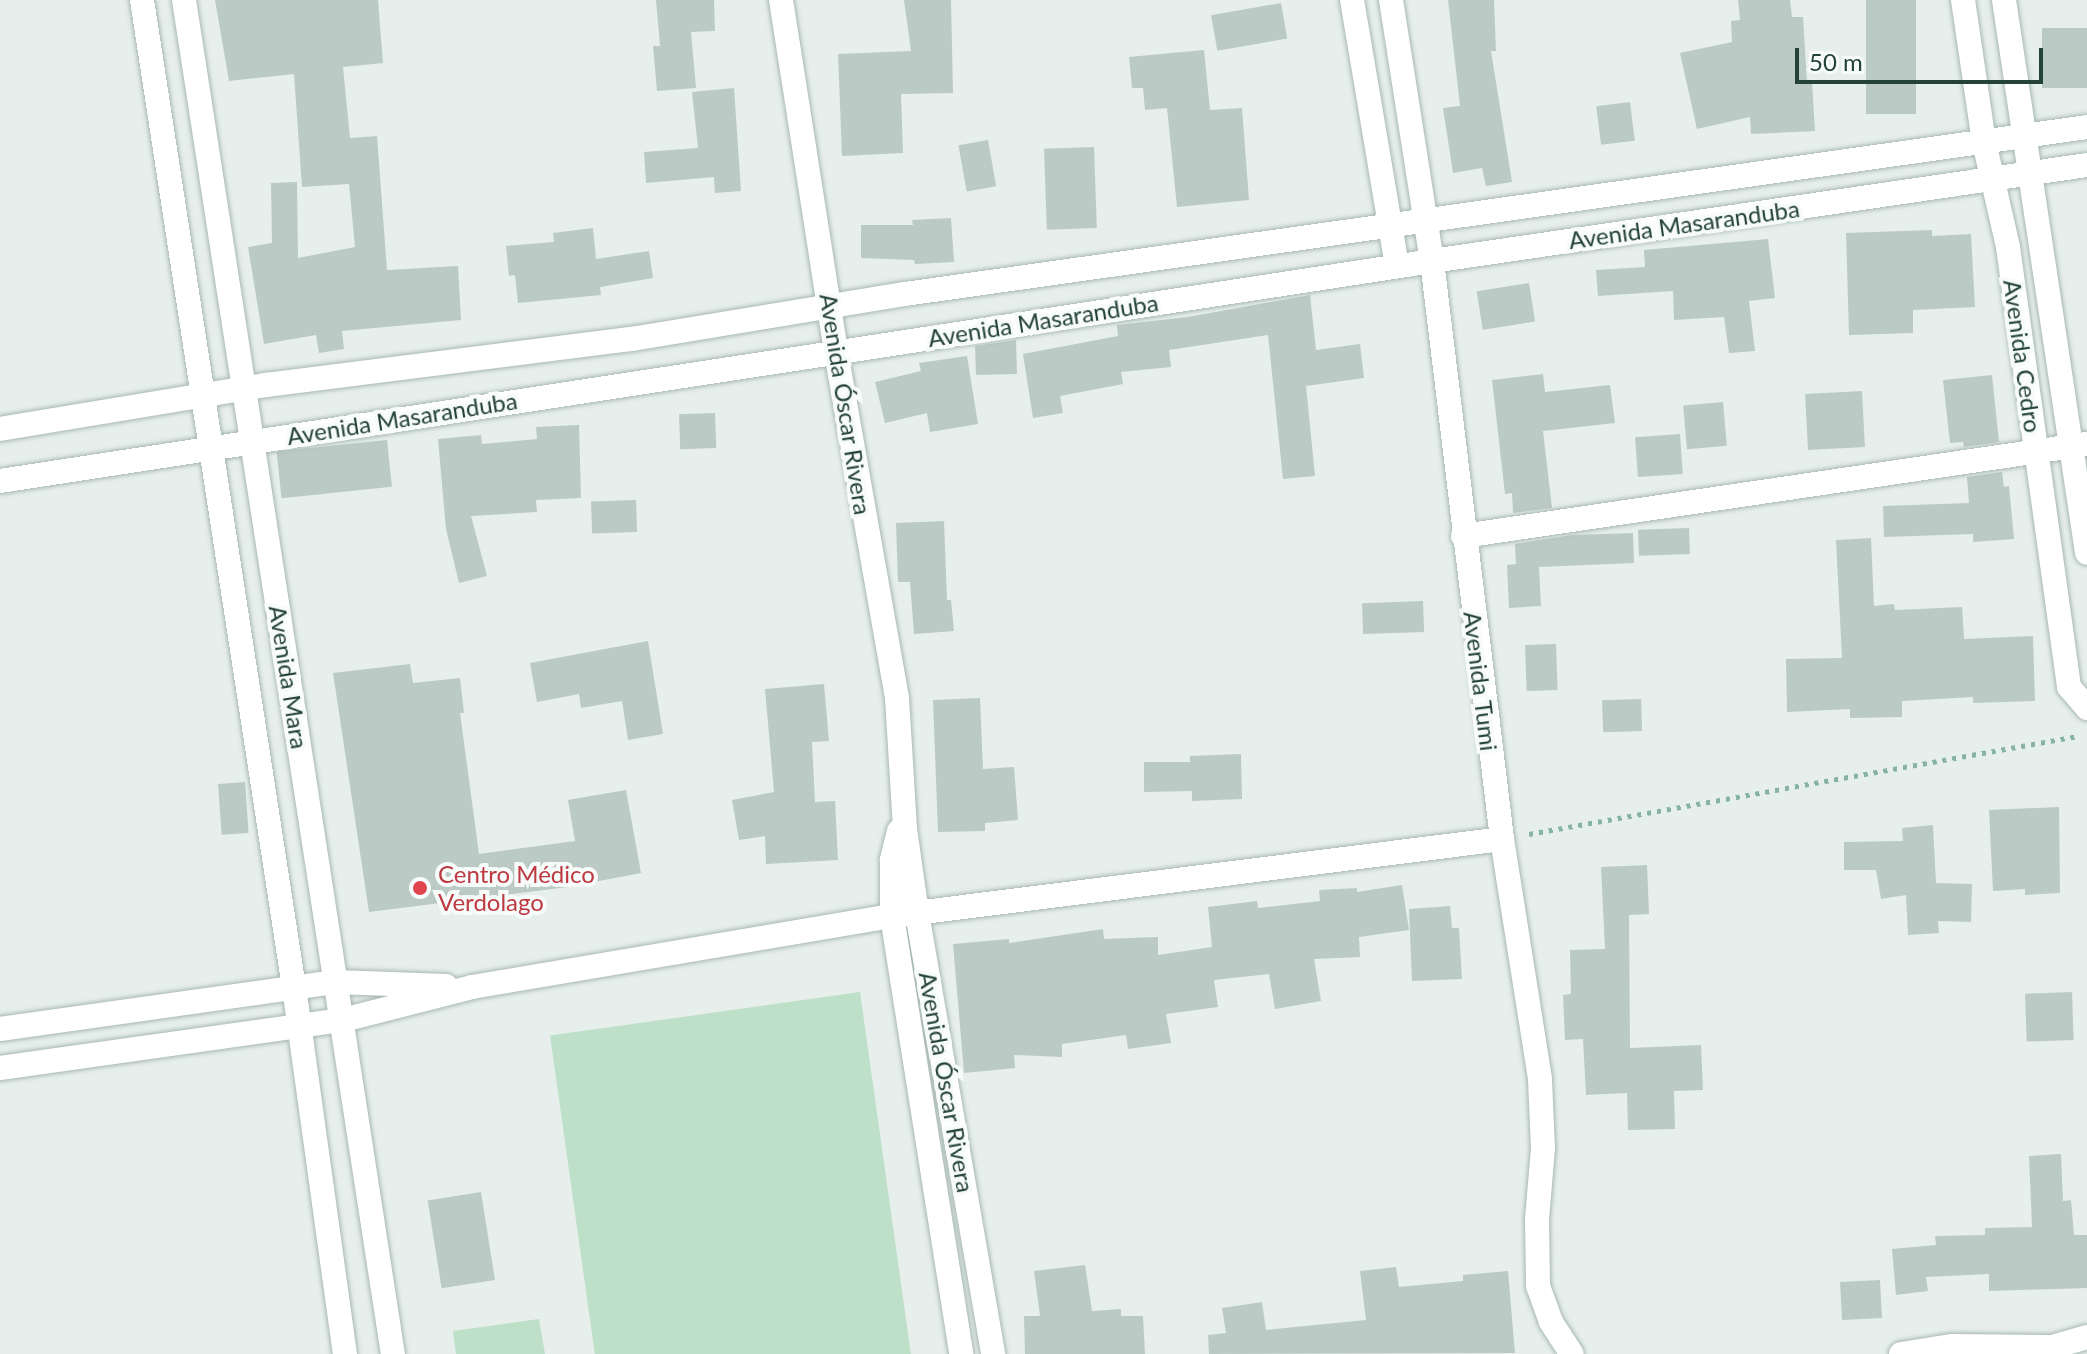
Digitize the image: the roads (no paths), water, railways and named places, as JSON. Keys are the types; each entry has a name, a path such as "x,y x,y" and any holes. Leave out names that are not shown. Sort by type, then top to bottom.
{"street":[{"name":"Avenida Mara","path":"142,0 294,987 345,1354"},
{"name":"Avenida Mara","path":"184,0 393,1354"},
{"name":"Avenida Óscar Rivera","path":"781,0 836,352 897,698 904,809 917,913 993,1354"},
{"path":"1352,0 1397,266"},
{"name":"Avenida Tumi","path":"1391,0 1432,261 1502,839 1540,1080 1543,1148 1537,1219 1538,1286 1551,1322 1572,1354"},
{"name":"Avenida Cedro","path":"1963,0 1984,142 2008,247 2069,687 2087,708"},
{"name":"Avenida Cedro","path":"2004,0 2029,174 2079,445 2087,553"},
{"path":"0,429 244,389 632,339 830,306 2087,127"},
{"name":"Avenida Masaranduba","path":"0,481 1397,266 2087,165"},
{"path":"1463,536 2079,445"},
{"name":"Avenida Óscar Rivera","path":"904,809 892,860 892,916 961,1354"},
{"path":"0,1068 343,1020 472,987 892,916 1502,839"},
{"path":"0,1029 336,982 472,987"},
{"path":"1901,1354 1952,1346 2038,1350 2087,1337"}],"place":[{"name":"Centro Médico Verdolago","path":"420,888"}]}
